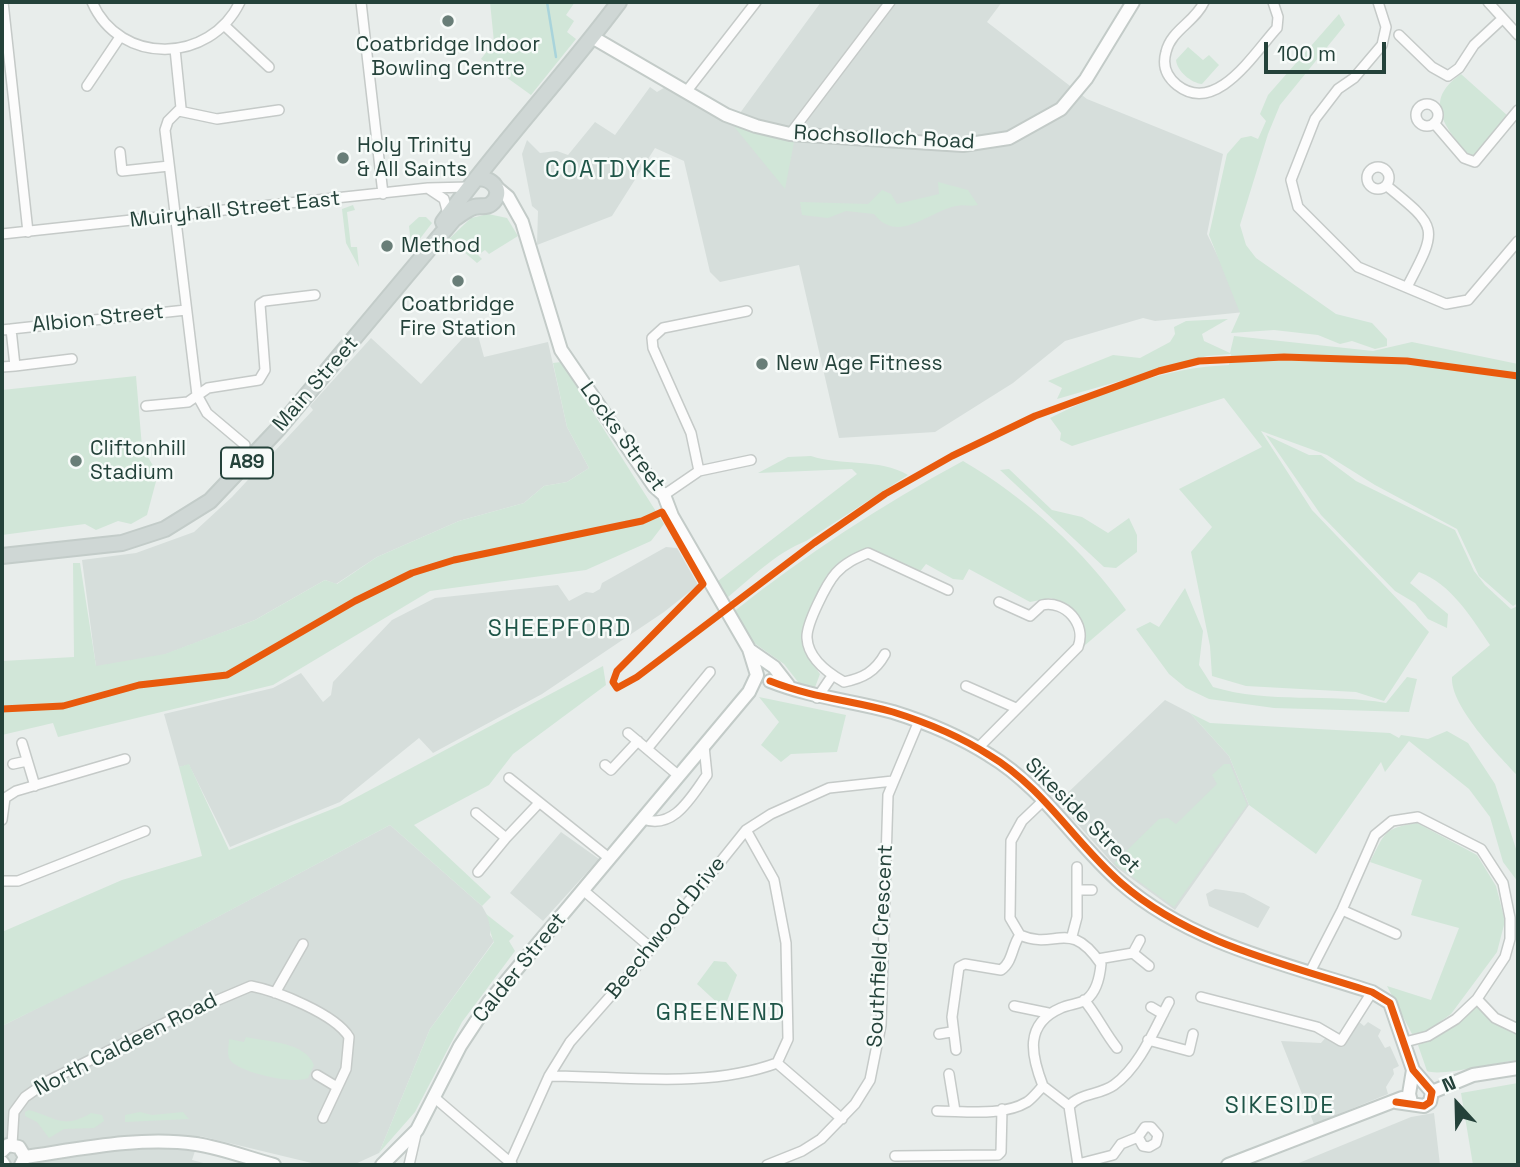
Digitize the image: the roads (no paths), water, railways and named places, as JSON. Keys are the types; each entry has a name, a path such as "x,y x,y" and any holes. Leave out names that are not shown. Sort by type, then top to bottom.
{"main road":[{"name":"A89","path":"592,37 619,2"},
{"name":"Main Street","path":"423,255 447,216 480,184 507,144 592,37"},
{"name":"Main Street","path":"2,556 122,542 165,528 210,501 287,419 454,219 496,195 480,184"},
{"path":"480,184 469,199 484,204"}],"street":[{"path":"3,2 28,232"},
{"path":"92,2 103,21 120,37 152,49 175,49 201,42 225,26 240,2"},
{"path":"361,2 383,194"},
{"path":"686,92 756,2"},
{"path":"790,134 891,2"},
{"name":"Rochsolloch Road","path":"592,37 741,122 790,134 963,145 1023,133 1051,117 1073,95 1133,2"},
{"path":"1204,2 1168,44 1165,67 1169,77 1184,90 1205,95 1224,85 1277,28 1278,17 1273,2"},
{"path":"1378,2 1386,27 1382,45 1354,78 1338,89 1315,119 1291,180 1298,207 1358,267 1446,304 1462,303 1480,287 1518,241"},
{"path":"1488,2 1518,35"},
{"path":"1399,35 1432,67 1448,76 1460,68 1474,45 1502,19"},
{"path":"225,26 269,67"},
{"path":"87,86 120,37"},
{"path":"175,49 181,105 179,111 168,121 165,130 197,395 207,413 245,445"},
{"path":"2,100 13,98"},
{"path":"261,100 262,111"},
{"path":"179,111 201,114 212,119 279,110"},
{"path":"1434,123 1464,159 1475,162 1518,110"},
{"path":"120,152 122,171 169,166"},
{"name":"Muiryhall Street East","path":"2,234 480,184"},
{"name":"Locks Street","path":"480,184 508,197 519,216 561,349 654,486 664,495 672,516 765,674"},
{"path":"1387,186 1421,214 1430,232 1428,246 1407,287"},
{"path":"428,188 444,198 447,216"},
{"path":"484,204 519,216"},
{"path":"146,406 188,402 208,388 256,381 263,376 259,309 262,302 315,295"},
{"name":"Albion Street","path":"15,366 6,329 186,310"},
{"path":"699,471 691,433 653,348 652,338 663,328 747,311"},
{"name":"Albion Street","path":"2,368 72,359"},
{"path":"664,495 699,471 751,460"},
{"path":"885,654 878,666 862,679 844,682 832,676 812,656 806,636 814,612 834,575 854,558 868,553 948,590"},
{"path":"978,748 1078,647 1079,629 1070,613 1057,605 1042,605 1030,616 999,602"},
{"path":"647,750 710,672"},
{"name":"Sikeside Street","path":"765,674 793,690 817,698 892,712 919,721 978,748 1006,765 1044,800 1089,854 1124,886 1178,923 1211,939 1372,992 1395,1010 1419,1091"},
{"name":"Calder Street","path":"387,1164 417,1130 460,1046 489,1002 765,674"},
{"path":"817,698 832,676"},
{"path":"690,678 699,686"},
{"path":"965,685 1016,708"},
{"name":"Southfield Crescent","path":"766,1165 802,1151 842,1119 870,1080 881,1025 888,795 919,721"},
{"path":"628,733 679,776"},
{"path":"605,765 611,770 638,741"},
{"path":"22,743 35,786"},
{"path":"643,819 655,823 671,819 692,797 707,775 704,746"},
{"path":"2,820 5,797 125,759"},
{"path":"13,764 27,761"},
{"path":"509,778 609,859"},
{"name":"Beechwood Drive","path":"510,1164 549,1076 570,1042 746,830 771,814 829,788 892,781"},
{"path":"1014,1006 1048,1013 1084,1000 1099,980 1101,964 1090,948 1072,936 1029,938 1020,934 1010,918 1011,841 1022,821 1044,800"},
{"path":"478,872 539,803"},
{"path":"476,813 506,838"},
{"path":"1310,972 1376,835 1392,821 1418,817 1481,849 1503,883 1510,918 1510,940 1505,957 1477,999 1456,1019 1428,1036 1405,1042"},
{"path":"549,1076 713,1077 753,1072 777,1063 788,1039 786,943 774,880 746,830"},
{"path":"2,881 18,881 145,831"},
{"path":"1072,936 1077,917 1077,867"},
{"path":"583,890 650,947"},
{"path":"1077,890 1092,890"},
{"path":"1342,910 1396,934"},
{"path":"956,1050 951,1032 959,967 965,964 1001,970 1008,966 1014,942 1020,934"},
{"path":"1133,953 1140,940"},
{"path":"275,993 303,944"},
{"path":"1098,959 1133,953 1149,966"},
{"name":"North Caldeen Road","path":"7,1148 14,1112 25,1097 48,1082 239,989 251,986 275,993 339,1023 346,1031 349,1037 349,1058 323,1118"},
{"path":"1201,997 1317,1027 1341,1041 1372,992"},
{"path":"1477,999 1494,1018 1518,1029"},
{"path":"1084,1000 1098,1016 1103,1031 1118,1050"},
{"path":"1069,1106 1075,1100 1103,1092 1132,1068 1170,1002"},
{"path":"1151,1007 1163,1014"},
{"path":"1048,1013 1031,1047 1044,1086 1069,1106 1078,1165 1113,1155 1125,1141 1138,1137"},
{"path":"939,1034 951,1032"},
{"path":"1148,1040 1189,1051 1193,1034"},
{"path":"777,1063 842,1119"},
{"path":"1228,1165 1419,1091 1447,1085 1473,1075 1518,1068"},
{"path":"949,1074 955,1111"},
{"path":"317,1075 337,1087"},
{"path":"937,1111 966,1113 1002,1109 1026,1102 1044,1086"},
{"path":"435,1098 510,1164"},
{"path":"895,1156 998,1155 1002,1152 1002,1109"},
{"name":"Calder Street","path":"409,1165 417,1130"},
{"path":"7,1148 22,1150 23,1161 129,1143 171,1142 196,1144 274,1165"}],"waterway":[{"path":"547,2 556,57"}],"place":[{"name":"Coatbridge Indoor Bowling Centre","path":"448,21"},
{"name":"Holy Trinity & All Saints","path":"343,158"},
{"name":"Method","path":"387,246"},
{"name":"Coatbridge Fire Station","path":"458,281"},
{"name":"New Age Fitness","path":"762,364"},
{"name":"Cliftonhill Stadium","path":"76,461"}],"district":[{"name":"COATDYKE","path":"609,171"},
{"name":"SHEEPFORD","path":"560,630"},
{"name":"GREENEND","path":"721,1014"},
{"name":"SIKESIDE","path":"1280,1107"}]}
